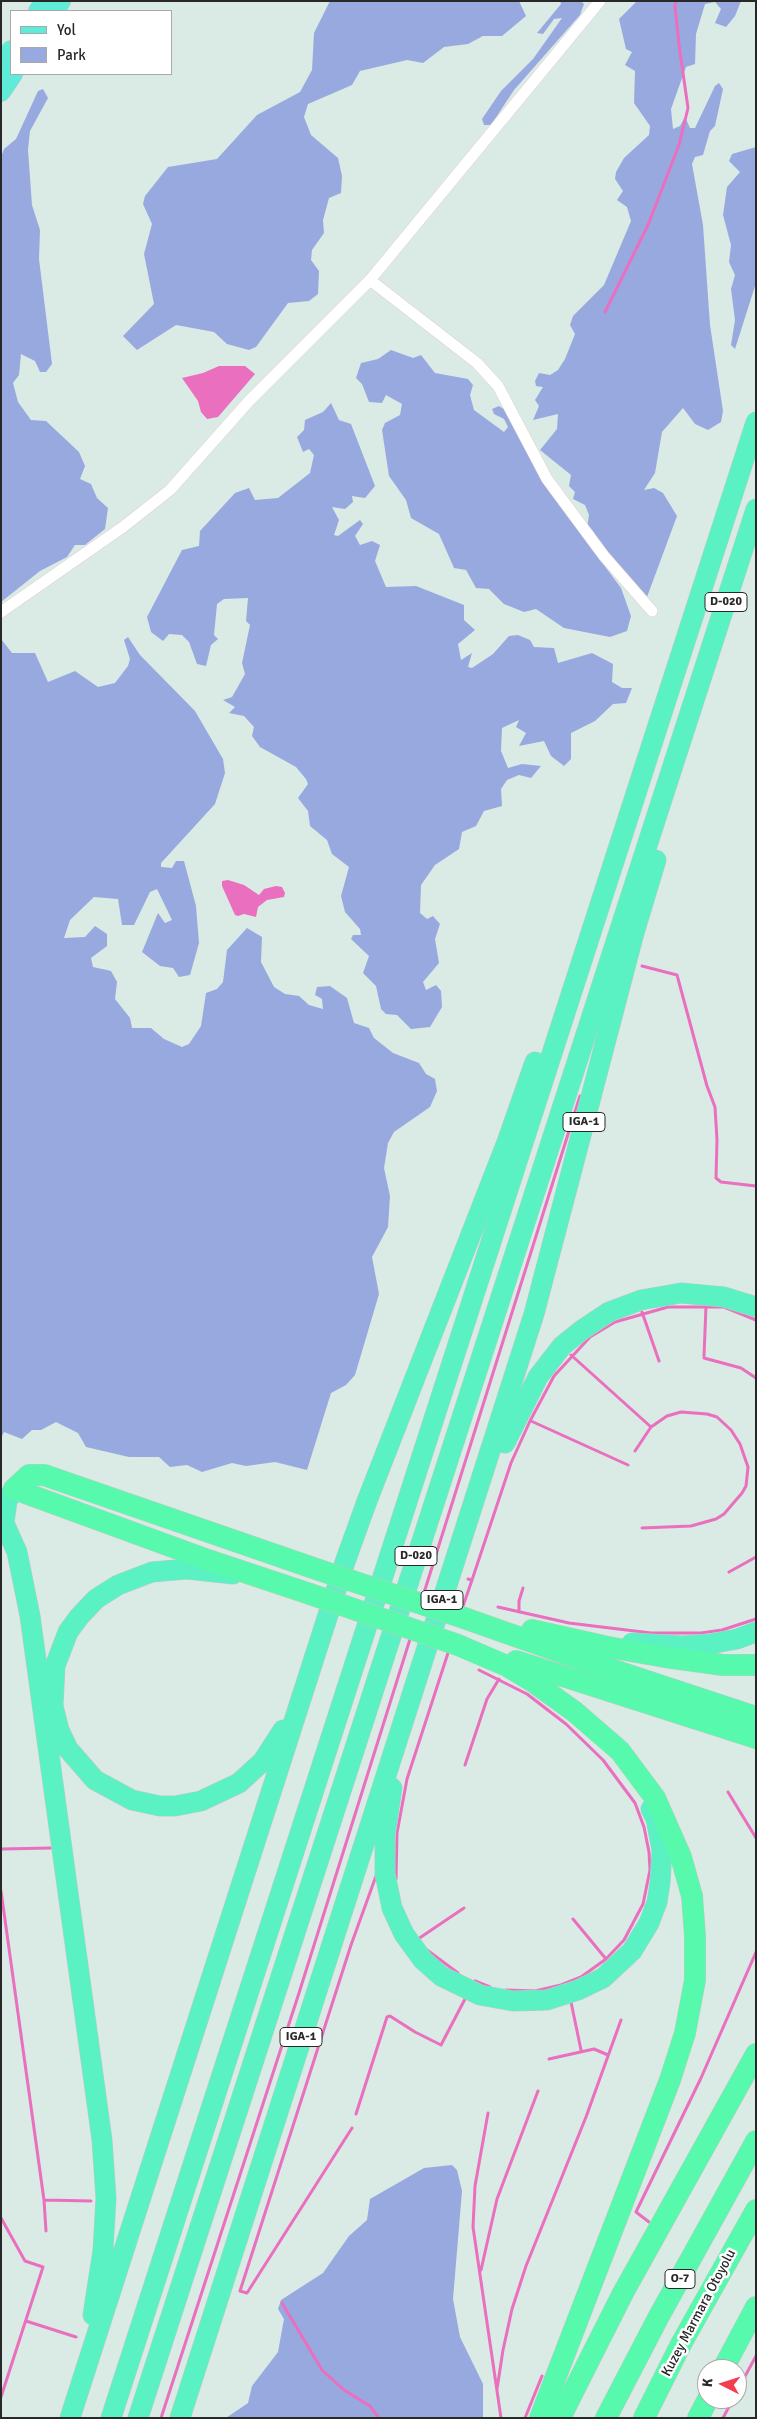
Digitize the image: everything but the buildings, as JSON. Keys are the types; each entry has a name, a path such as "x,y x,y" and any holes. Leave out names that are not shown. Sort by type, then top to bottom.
{"highway":[{"name":"D-020","path":"111,2418 756,422"},
{"name":"D-020","path":"138,2418 756,509"},
{"name":"IGA-1","path":"180,2418 423,1656 537,1306 634,933 680,782 692,727 696,696"},
{"path":"70,2418 320,1638 367,1500 507,1142 590,888 634,762 665,702"},
{"path":"460,1545 474,1522 509,1433 538,1377 562,1346 609,1312 641,1300 664,1295 700,1293 724,1296 756,1308"},
{"path":"64,2418 98,2293 106,2198 102,2140 30,1616 17,1552 4,1523 7,1501 14,1489 30,1475 44,1475 589,1662 756,1717"},
{"path":"14,1489 263,1579 458,1645 756,1738"},
{"path":"263,1579 193,1569 152,1572 118,1585 96,1600 79,1617 68,1632 54,1666 53,1706 59,1730 68,1749 86,1772 109,1790 147,1805 175,1806 214,1796 227,1790 253,1771 280,1736 304,1669 320,1638"},
{"path":"464,1618 683,1660 723,1665 756,1666"},
{"path":"548,1634 646,1645 683,1646 737,1639 756,1632"},
{"name":"IGA-1","path":"423,1656 422,1682 418,1703 390,1796 385,1836 385,1874 392,1908 422,1960 441,1976 470,1991 489,1998 513,2001 547,2000 568,1994 592,1984 613,1970 632,1951 650,1923 657,1902 662,1865 657,1826 648,1802 639,1786 601,1735 575,1712 532,1681 508,1666 458,1645"},
{"path":"540,2418 670,2080 686,2033 695,1980 695,1936 692,1896 682,1857 655,1798 620,1752 601,1735"},
{"path":"560,2418 623,2293 756,2054"},
{"name":"O-7","path":"606,2418 658,2318 756,2142"},
{"name":"Kuzey Marmara Otoyolu","path":"644,2418 681,2344 756,2210"},
{"path":"728,2359 756,2307"}],"main road":[{"path":"1,64 10,51"},
{"path":"1,92 12,75"}],"street":[{"path":"1,612 123,527 170,490 250,401 370,280 600,1"},
{"path":"370,280 486,371 509,403 547,479 604,556 652,611"}],"green space":[{"path":"330,1 519,1 526,16 502,36 483,36 468,44 444,47 423,63 407,60 360,71 352,85 308,104 304,117 311,135 338,158 342,176 341,193 329,198 323,220 324,233 312,250 311,260 319,271 318,294 309,301 288,303 256,347 249,350 227,344 214,332 176,325 137,350 123,336 154,304 144,254 152,224 143,204 145,196 168,167 217,159 257,115 300,92 312,70 314,33"},
{"path":"560,1 581,1 584,4 580,15 514,90 491,125 484,125 482,119 501,91 533,59 562,18 554,19 543,34 537,33 561,4"},
{"path":"637,1 741,1 735,16 726,27 715,23 721,9 715,2 705,4 696,34 695,64 686,67 671,109 673,129 680,126 685,117 690,128 695,128 715,86 719,83 723,89 715,126 710,131 703,155 695,157 692,164 703,225 710,325 723,411 721,422 708,430 695,424 683,408 662,432 655,473 644,490 654,488 663,493 677,516 647,597 607,557 593,531 587,528 589,515 585,505 573,499 575,492 569,486 571,475 540,450 557,429 558,414 533,420 539,406 535,400 543,387 536,386 535,381 539,373 550,375 558,370 565,359 575,334 570,325 573,316 604,285 631,221 627,207 617,200 623,191 615,179 616,172 624,158 649,135 650,126 634,103 635,71 625,65 632,52 626,49 619,19"},
{"path":"43,89 48,98 30,131 28,150 32,205 40,230 39,259 52,364 46,372 40,372 35,361 21,354 19,375 13,383 18,402 31,420 46,421 79,452 85,466 80,479 91,484 97,498 108,508 105,529 85,545 75,545 67,557 40,571 1,602 1,157 4,149 16,139 38,91"},
{"path":"756,147 756,283 735,349 731,345 735,320 731,289 735,275 729,262 731,245 723,215 727,187 740,172 729,161 732,154"},
{"path":"391,350 413,358 421,355 435,373 468,379 473,385 470,395 474,410 504,432 508,427 504,419 494,414 492,409 499,406 505,410 548,490 621,588 631,616 627,631 610,637 564,628 536,609 524,612 504,604 489,589 476,588 466,570 454,568 439,534 411,518 406,500 389,476 382,430 385,423 400,415 402,404 386,395 382,403 369,402 362,384 356,378 361,363 378,359"},
{"path":"331,403 339,420 351,424 375,486 365,498 352,496 353,502 345,509 332,507 339,520 334,535 338,536 360,520 363,524 355,536 360,545 372,541 380,545 375,561 386,587 416,586 464,605 464,620 475,630 458,644 461,660 472,653 468,667 472,668 493,654 509,636 518,635 530,640 534,647 554,648 558,663 592,653 613,664 612,682 622,688 632,688 626,703 613,704 595,721 571,733 571,759 564,766 551,756 544,741 519,746 526,733 516,727 519,720 502,728 501,751 508,768 522,764 541,766 531,778 519,775 507,780 501,789 502,806 484,811 476,826 462,832 459,849 435,865 421,885 420,913 427,919 433,916 440,924 435,939 439,963 423,982 426,990 436,985 441,991 442,1007 430,1027 411,1029 397,1015 386,1014 381,1009 376,986 363,973 369,956 351,939 353,935 361,935 360,929 345,912 341,896 349,867 332,854 327,840 310,826 308,811 298,798 308,784 306,779 296,767 260,747 252,736 254,727 244,716 229,713 235,707 223,700 232,697 245,674 242,663 250,625 246,621 248,598 224,599 217,604 214,635 218,639 211,645 206,666 197,664 189,642 182,635 169,634 163,641 151,632 147,617 182,550 199,546 200,531 235,493 249,488 255,500 278,498 310,473 314,455 309,449 303,452 297,437 304,430 305,420 323,412"},
{"path":"128,637 140,655 195,711 223,759 225,773 215,804 161,863 161,867 172,868 176,861 184,861 196,906 199,943 190,975 179,977 173,968 160,966 142,952 158,913 165,923 172,920 157,889 150,892 134,925 122,925 118,899 94,897 70,920 64,938 85,937 95,926 107,934 107,946 91,958 93,967 111,971 117,982 115,999 130,1018 132,1028 151,1028 164,1039 182,1047 189,1044 201,1026 206,993 217,989 223,982 227,950 247,928 262,937 261,962 274,987 285,994 299,996 309,1005 323,1009 322,999 315,995 317,987 330,986 347,998 354,1023 369,1028 374,1038 393,1053 419,1063 426,1074 435,1079 437,1091 430,1107 394,1132 388,1143 384,1168 390,1196 388,1227 372,1257 379,1294 355,1375 346,1385 331,1393 307,1470 275,1462 246,1466 232,1463 202,1472 187,1465 170,1467 159,1457 129,1457 86,1447 78,1433 56,1422 41,1430 32,1430 22,1439 4,1432 1,1438 1,639 12,653 35,653 48,682 75,671 98,687 115,683 128,666 130,659 124,640"},
{"path":"452,2165 457,2170 462,2191 453,2299 460,2337 483,2384 483,2418 226,2418 248,2403 252,2386 278,2352 284,2319 278,2309 281,2300 323,2273 349,2236 367,2220 370,2199 424,2168"}],"shaded area":[{"path":"219,366 245,366 255,374 218,417 207,419 201,412 198,401 182,378 203,373"},
{"path":"228,880 244,885 259,895 264,889 276,886 282,887 285,893 284,897 267,900 258,907 256,917 244,914 238,916 235,915 222,886 222,881"}],"waterway":[{"path":"605,312 648,225 679,145 688,108 679,45 676,1"},
{"path":"642,966 677,975 707,1086 715,1107 717,1140 716,1178 721,1182 756,1186"},
{"path":"423,1596 580,1096"},
{"path":"704,1356 706,1306"},
{"path":"472,1580 511,1463 530,1421 554,1376 590,1337 615,1322 668,1307 724,1307 756,1320"},
{"path":"642,1312 659,1361"},
{"path":"571,1355 651,1427"},
{"path":"704,1358 741,1368 756,1378"},
{"path":"635,1451 651,1427 667,1416 681,1412 707,1414 717,1417 731,1430 740,1444 748,1467 746,1486 742,1493 724,1514 716,1519 691,1526 642,1528"},
{"path":"531,1421 628,1465"},
{"path":"729,1572 756,1557"},
{"path":"462,1609 472,1580 468,1579"},
{"path":"519,1612 519,1601 523,1588"},
{"path":"498,1607 569,1623 651,1633 701,1633 722,1630 756,1619"},
{"path":"161,2418 299,1993 411,1636"},
{"path":"396,1879 397,1833 407,1779 449,1650"},
{"path":"479,1670 527,1694 566,1724 603,1760 635,1803 644,1827 649,1852 650,1870 643,1904 624,1940 606,1959 581,1977 561,1985 535,1991 506,1990"},
{"path":"465,1765 487,1699 499,1679"},
{"path":"728,1792 756,1838"},
{"path":"1,1849 51,1848"},
{"path":"352,2128 247,2293 240,2291 351,1945 376,1876"},
{"path":"1,1891 44,2200"},
{"path":"418,1939 464,1908"},
{"path":"573,1919 606,1959"},
{"path":"427,1950 458,1973"},
{"path":"649,2222 636,2212 701,2078 756,1952"},
{"path":"475,1981 490,1987"},
{"path":"356,2114 387,2017 390,2016 415,2032 441,2045 465,1999"},
{"path":"571,2002 581,2050"},
{"path":"497,2389 512,2309 526,2266 586,2117 621,2020"},
{"path":"549,2059 594,2049 608,2055"},
{"path":"481,2270 497,2199 538,2091"},
{"path":"488,2113 475,2186 473,2227 501,2418"},
{"path":"46,2231 44,2200 91,2201"},
{"path":"1,2218 25,2261 43,2267 1,2397"},
{"path":"282,2303 322,2370 344,2390 370,2406 379,2418"},
{"path":"26,2321 76,2337"},
{"path":"747,2373 756,2356"},
{"path":"525,2418 542,2376"},
{"path":"723,2418 728,2409"}]}
